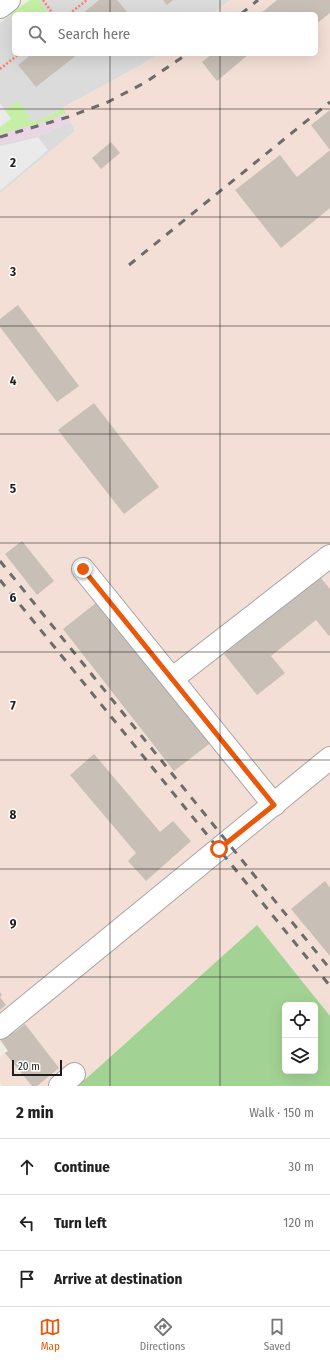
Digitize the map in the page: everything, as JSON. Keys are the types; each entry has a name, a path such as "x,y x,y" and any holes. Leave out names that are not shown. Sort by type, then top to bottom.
{"lane":[{"path":"172,679 330,556"},
{"path":"83,569 274,805"},
{"path":"0,1028 330,758"}],"path":[{"path":"42,0 51,12"},
{"path":"72,12 87,0"},
{"path":"0,69 16,56"}],"shaded area":[{"path":"30,0 230,0 215,12 14,12"},
{"path":"230,0 330,0 330,1086 2,1086 0,1082 0,1057 8,1051 2,1043 0,1043 0,193 75,131 63,108 155,56 318,56 318,12 215,12"},
{"path":"12,14 12,56 155,56 42,119 0,129 0,23"},
{"path":"0,103 11,119 0,127"},
{"path":"63,108 71,122 45,133 0,144 0,129 42,119"},
{"path":"71,122 75,131 0,193 0,144 45,133"},
{"path":"38,137 48,150 0,191 0,146"}],"green space":[{"path":"30,0 39,0 48,12 13,12"},
{"path":"18,101 29,116 29,122 42,119 63,108 66,113 47,121 0,134 0,127 11,119 5,110"},
{"path":"257,925 330,1016 330,1086 78,1086"}],"building":[{"path":"99,0 117,0 127,12 84,12"},
{"path":"163,0 173,0 167,5"},
{"path":"277,0 330,0 330,13 318,22 318,12 262,12"},
{"path":"29,56 75,56 36,87 18,65"},
{"path":"210,56 247,56 217,81 202,62"},
{"path":"330,110 330,150 311,125"},
{"path":"111,142 120,153 101,169 92,158"},
{"path":"330,150 330,208 281,248 235,190 280,155 297,177"},
{"path":"18,305 79,386 57,402 0,327 0,319"},
{"path":"94,403 159,487 124,514 58,430"},
{"path":"22,541 54,581 37,595 5,554"},
{"path":"320,577 330,589 330,635 329,636 316,620 271,656 285,673 257,695 224,654"},
{"path":"101,599 213,741 174,771 63,629"},
{"path":"94,754 160,832 173,821 191,841 146,881 128,861 136,853 70,775"},
{"path":"325,881 330,888 330,956 291,909"},
{"path":"0,997 6,1005 0,1010"},
{"path":"25,1024 59,1068 37,1086 32,1086 5,1053 8,1051 0,1039 0,1035 10,1026 15,1032"}],"railway":[{"path":"243,12 258,0"},
{"path":"0,137 68,117 108,102 146,82 184,56"},
{"path":"129,265 330,102"},
{"path":"0,561 330,969"},
{"path":"0,580 330,986"}],"route":[{"path":"83,569 274,805 219,849"}]}
